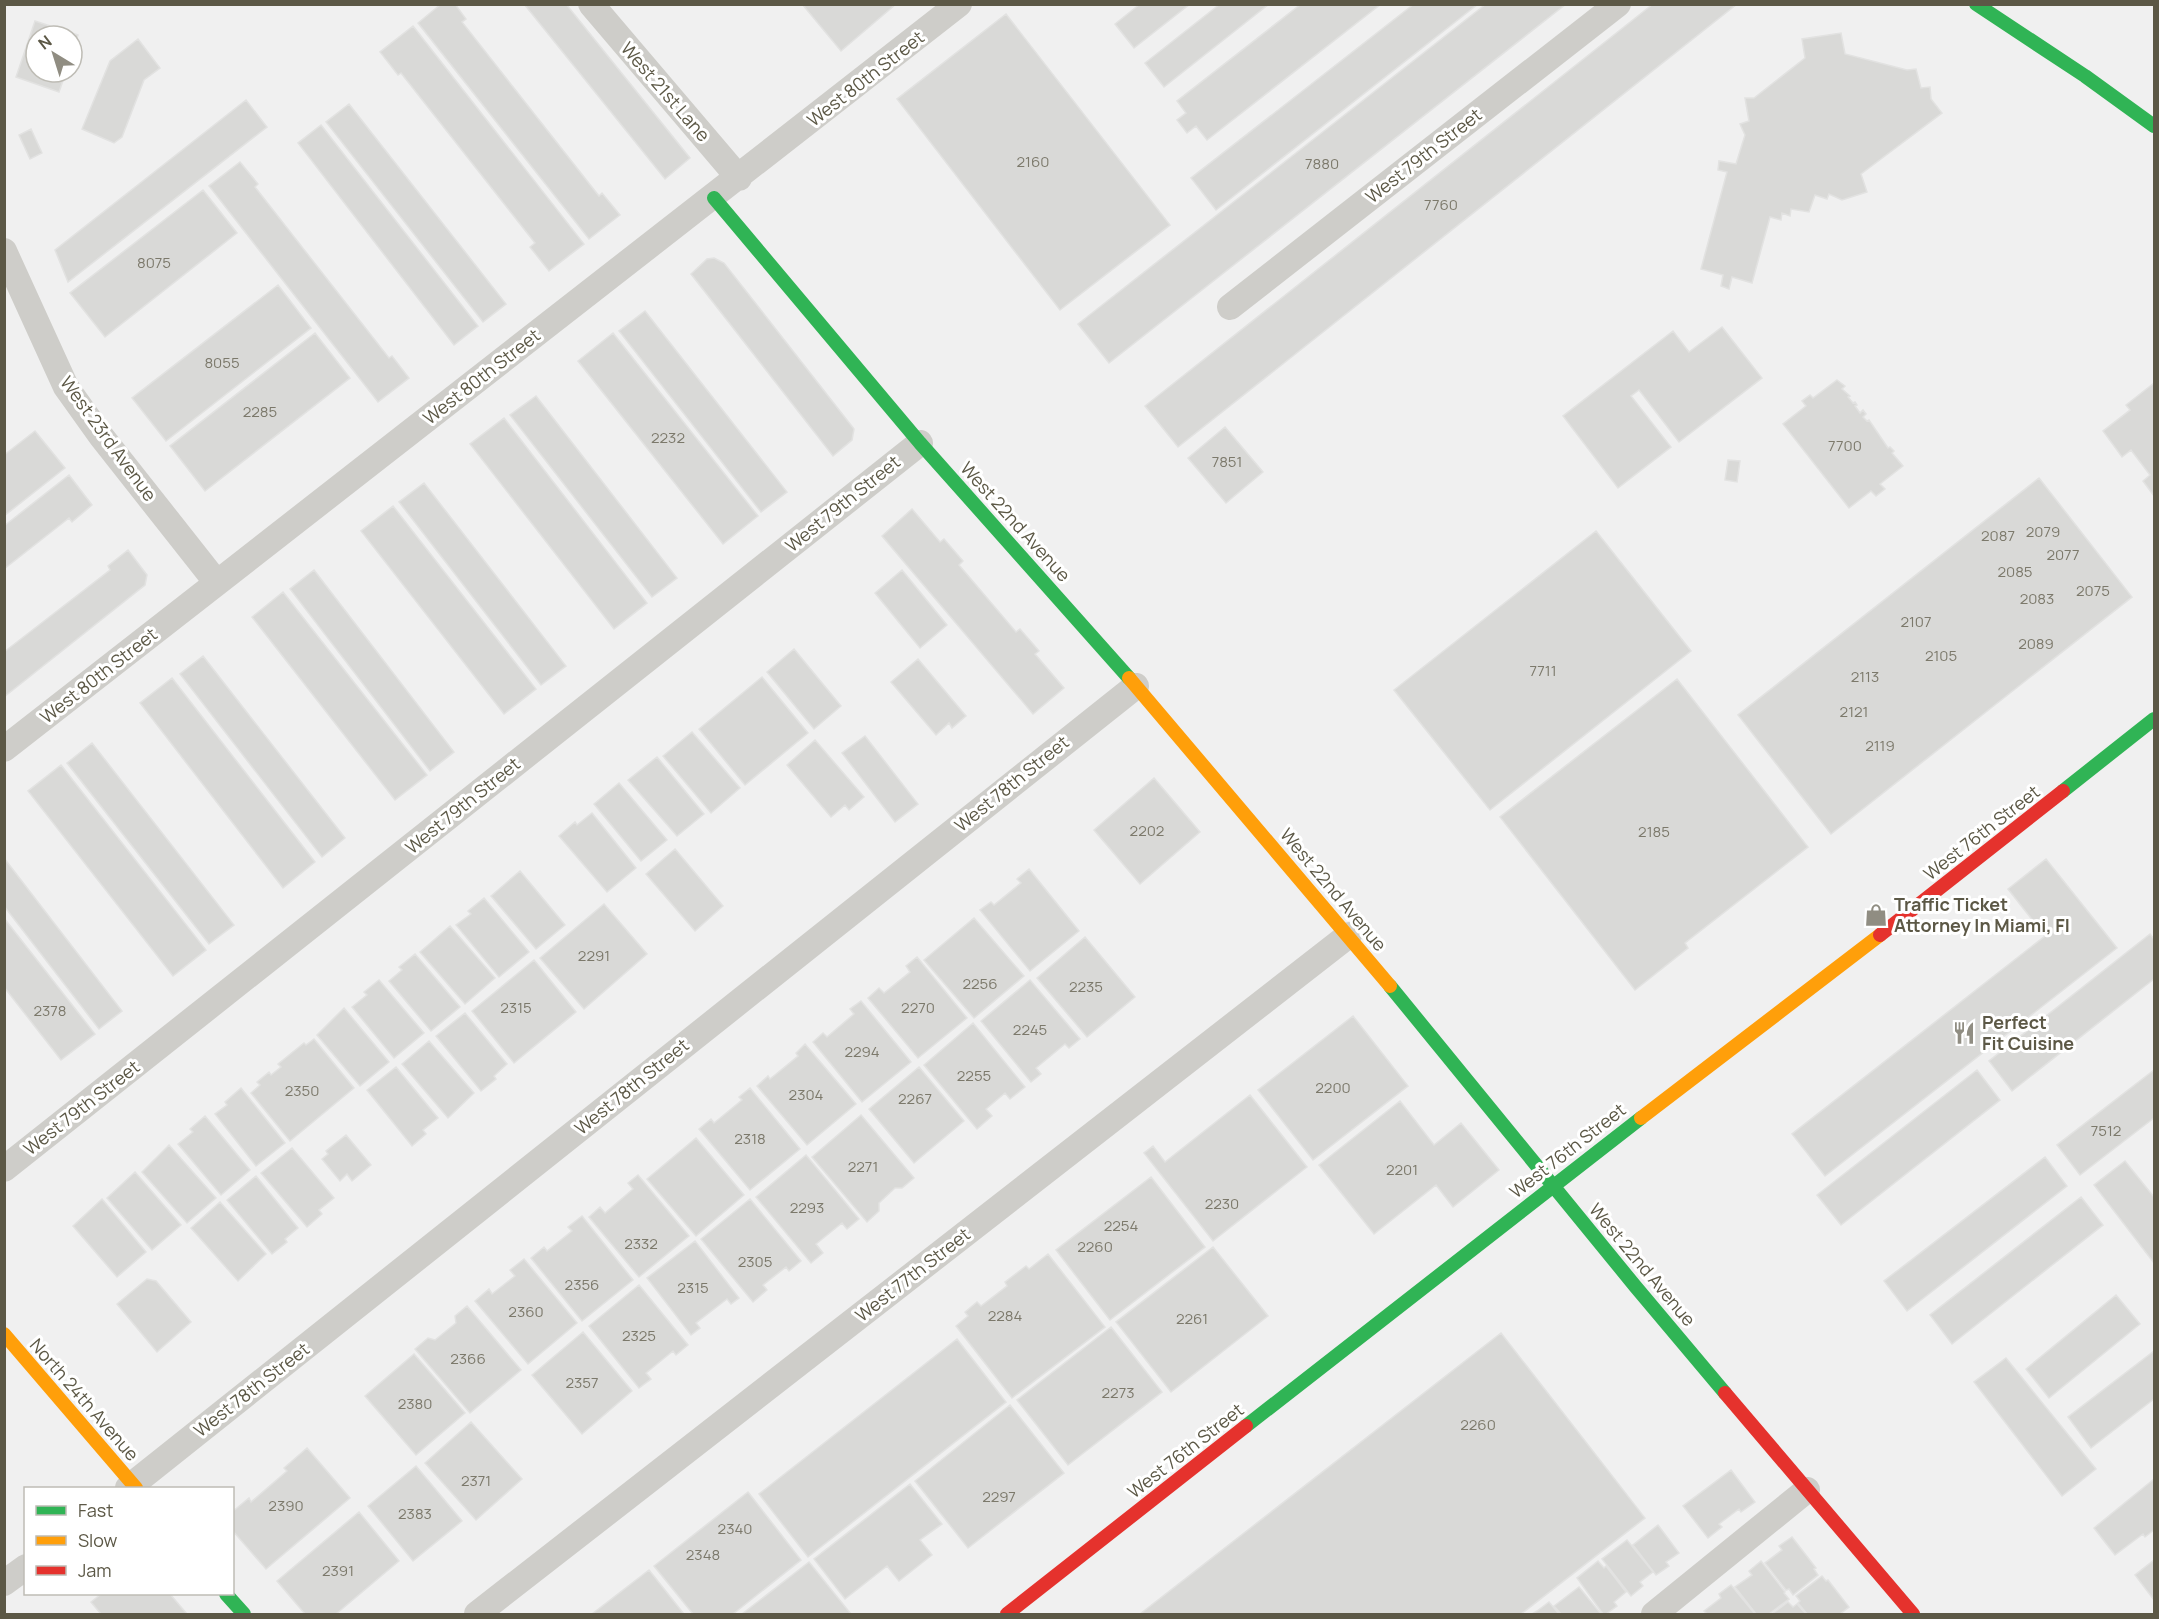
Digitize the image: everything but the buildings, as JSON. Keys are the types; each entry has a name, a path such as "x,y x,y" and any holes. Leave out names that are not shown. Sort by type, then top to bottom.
{"street":[{"name":"West 21st Lane","path":"591,4 739,178"},
{"name":"West 80th Street","path":"4,749 714,198 959,4"},
{"name":"West 79th Street","path":"1230,307 1618,4"},
{"path":"1976,4 2085,76 2154,126"},
{"name":"West 22nd Avenue","path":"714,198 920,443 1136,686 1349,935 1553,1185 1808,1491 1905,1612"},
{"name":"West 23rd Avenue","path":"4,251 66,387 101,436 217,583"},
{"name":"West 79th Street","path":"4,1169 920,443"},
{"name":"West 78th Street","path":"132,1487 1136,686"},
{"name":"West 76th Street","path":"1007,1614 1553,1185 1888,929 2154,719"},
{"name":"West 77th Street","path":"477,1614 1349,935"},
{"name":"North 24th Avenue","path":"4,1334 132,1487"},
{"path":"1654,1614 1808,1491"},
{"path":"4,1583 24,1568"},
{"path":"228,1595 244,1614"}],"traffic: fast":[{"path":"1976,4 2085,76 2154,126"},
{"path":"714,198 920,443 1129,678"},
{"path":"2063,791 2154,719"},
{"path":"1390,986 1725,1393"},
{"path":"1246,1426 1641,1118"},
{"path":"227,1595 244,1614"}],"traffic: slow":[{"path":"1129,678 1390,986"},
{"path":"1641,1118 1880,935"},
{"path":"4,1334 135,1487"}],"traffic: jam":[{"path":"1880,935 2063,791"},
{"path":"1725,1393 1913,1614"},
{"path":"1007,1614 1246,1426"}],"place":[{"name":"Traffic Ticket Attorney In Miami, Fl","path":"1876,915"},
{"name":"Perfect Fit Cuisine","path":"1964,1033"}]}
